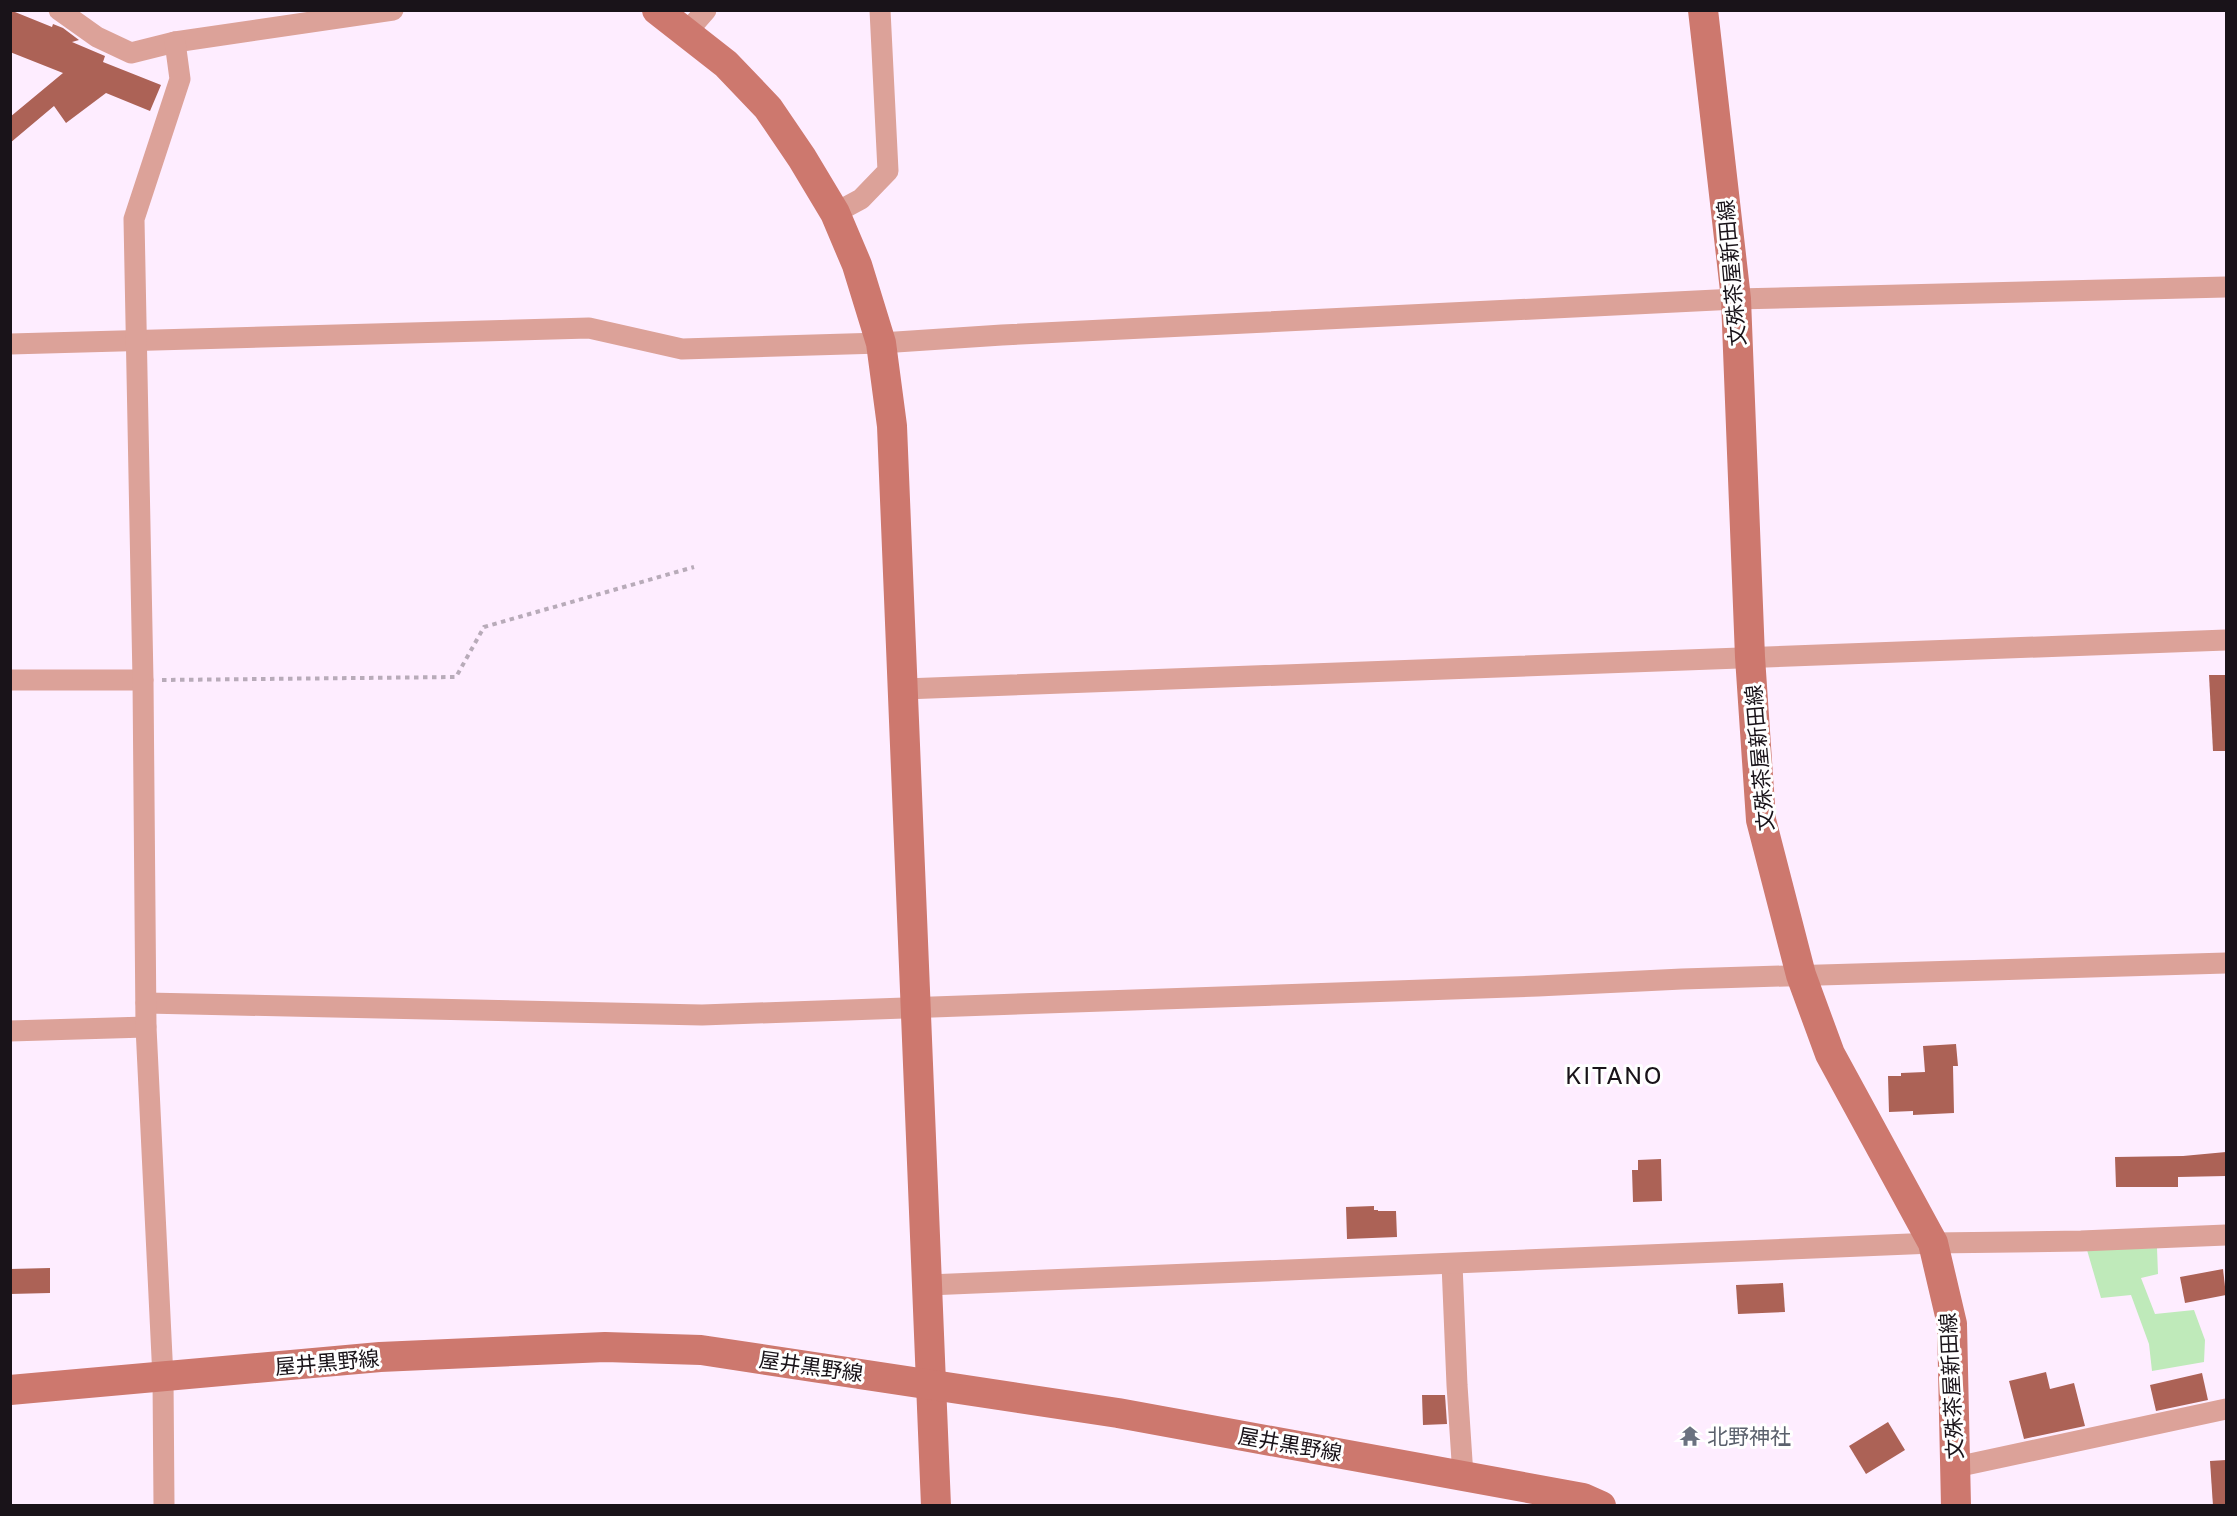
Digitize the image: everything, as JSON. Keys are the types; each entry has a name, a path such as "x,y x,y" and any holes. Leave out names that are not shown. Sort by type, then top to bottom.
{"main road":[{"path":"657,10 726,64 768,108 802,158 835,213 857,265 881,343 892,426 936,1506"},
{"name":"文殊茶屋新田線","path":"1703,10 1736,299 1750,657 1761,820 1801,975 1830,1054 1933,1243 1952,1324 1956,1506"},
{"name":"屋井黒野線","path":"10,1390 380,1357 605,1347 701,1350 1118,1413 1583,1498 1600,1505"}],"street":[{"path":"59,10 97,37 131,53 175,42 393,10"},
{"path":"686,33 706,10"},
{"path":"835,213 861,199 888,171 880,10"},
{"path":"164,1506 163,1378 146,1027 143,680 134,219 180,79 175,42"},
{"path":"10,344 589,328 682,349 881,343 1736,299 2226,288"},
{"path":"904,689 2226,640"},
{"path":"10,680 143,680"},
{"path":"146,1003 702,1016 1801,975 2226,963"},
{"path":"10,1031 146,1027"},
{"path":"928,1285 1933,1243 2081,1241 2226,1235"},
{"path":"1452,1264 1463,1476"},
{"path":"1956,1467 2226,1409"}],"path":[{"path":"143,680 456,676 484,627 694,567"}],"green space":[{"path":"2157,1248 2158,1274 2141,1278 2155,1314 2194,1310 2205,1340 2204,1362 2152,1371 2149,1344 2131,1295 2101,1298 2087,1250"}],"building":[{"path":"10,10 52,27 53,24 63,28 79,40 72,42 105,56 103,62 161,85 150,111 106,93 66,123 54,106 10,143 10,117 63,73 10,52"},
{"path":"2209,675 2226,675 2226,751 2213,751"},
{"path":"1956,1044 1958,1066 1953,1066 1954,1113 1913,1115 1913,1111 1889,1112 1888,1076 1925,1072 1923,1046"},
{"path":"2226,1152 2226,1176 2178,1177 2178,1187 2116,1187 2115,1157 2183,1156"},
{"path":"1661,1159 1662,1201 1633,1202 1632,1170 1638,1170 1638,1160"},
{"path":"1374,1206 1374,1210 1378,1211 1396,1211 1397,1237 1347,1239 1346,1207"},
{"path":"50,1268 50,1293 10,1294 10,1269"},
{"path":"2223,1269 2226,1295 2185,1303 2180,1277"},
{"path":"1783,1283 1785,1312 1738,1314 1736,1285"},
{"path":"2046,1372 2050,1389 2074,1383 2085,1426 2024,1439 2009,1381"},
{"path":"2202,1373 2208,1400 2156,1411 2150,1385"},
{"path":"1422,1395 1445,1395 1447,1424 1423,1425"},
{"path":"1888,1422 1905,1450 1866,1474 1849,1446"},
{"path":"2226,1460 2226,1506 2213,1506 2210,1461"}],"place":[{"name":"北野神社","path":"1690,1436"}],"district":[{"name":"KITANO","path":"1614,1074"}]}
